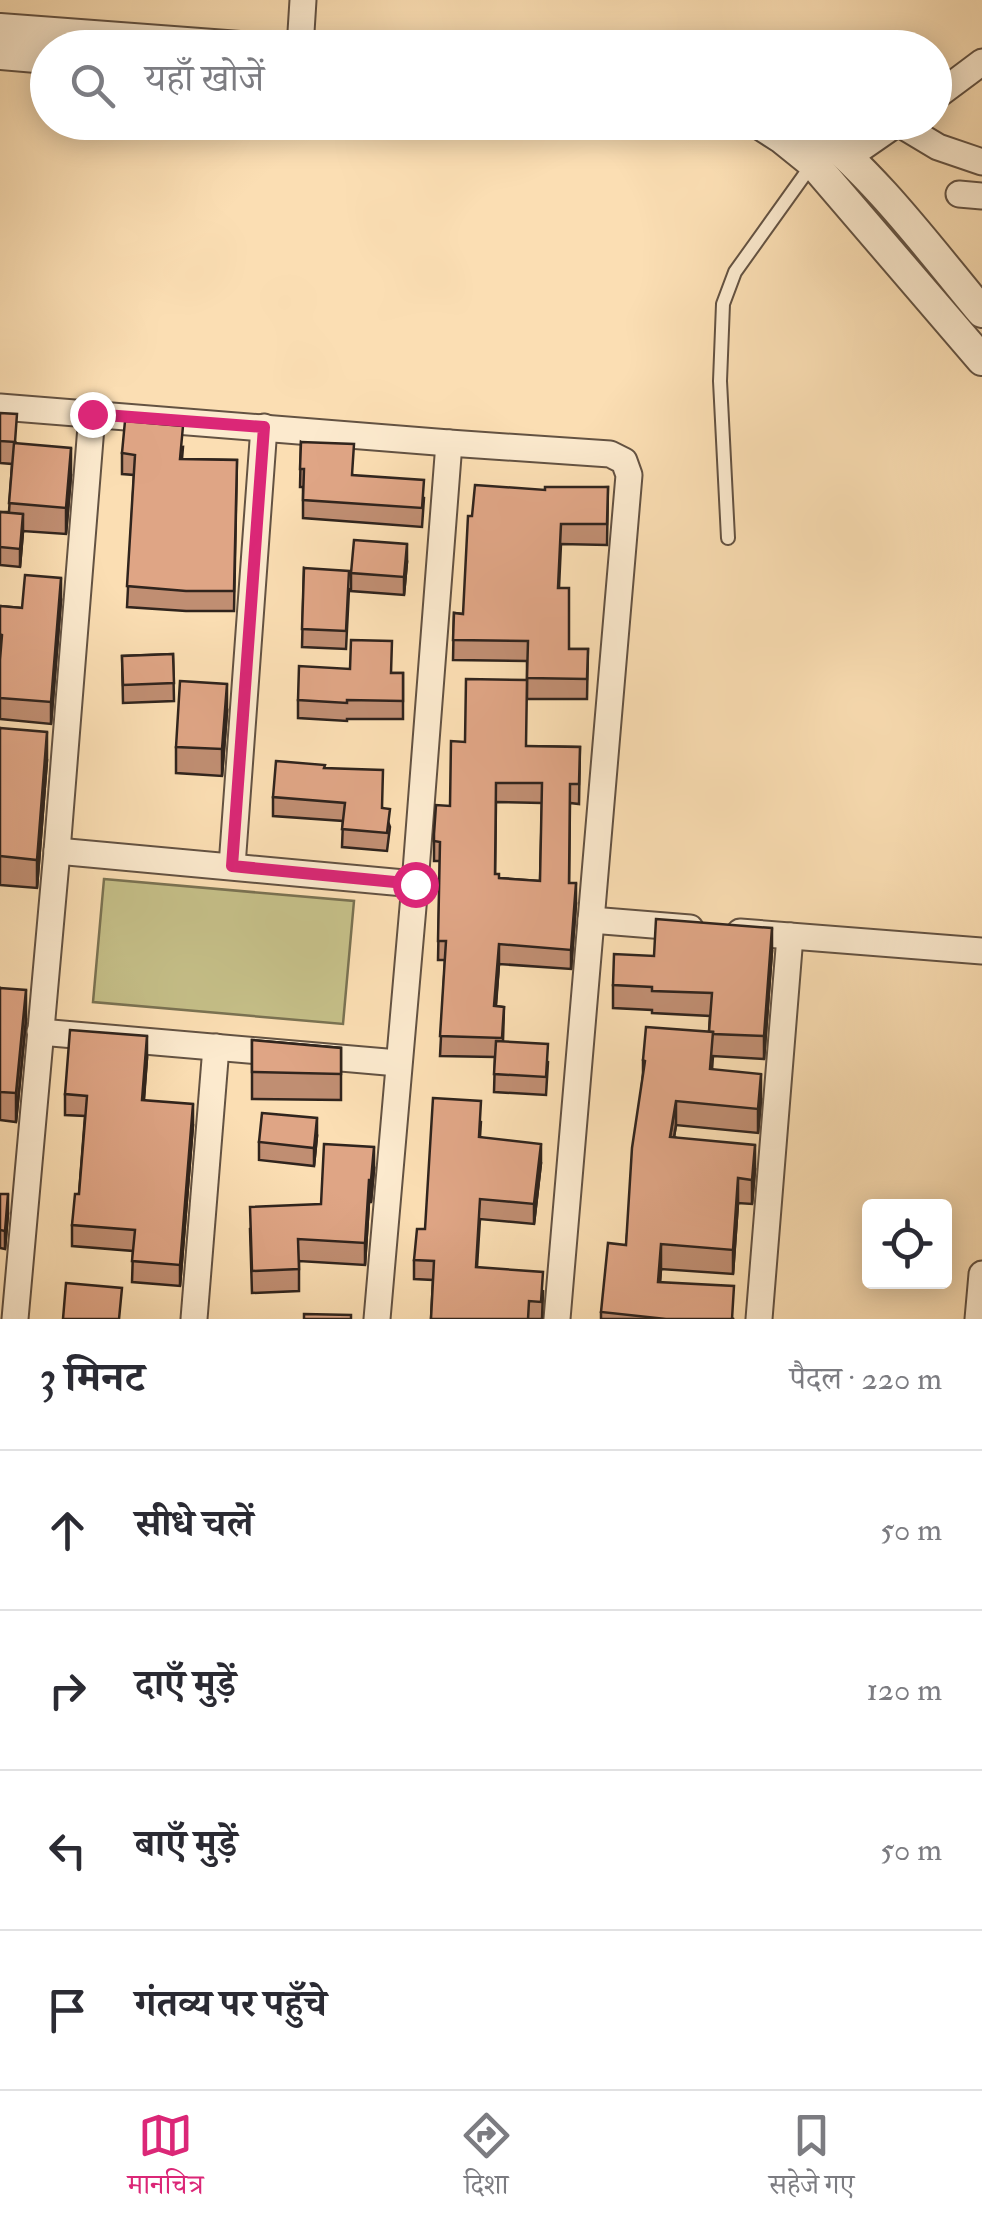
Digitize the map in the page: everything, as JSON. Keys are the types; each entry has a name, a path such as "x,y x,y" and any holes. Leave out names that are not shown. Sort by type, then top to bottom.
{"street":[{"path":"301,30 303,0"},
{"path":"0,29 30,31"},
{"path":"0,54 30,56"},
{"path":"952,86 982,62"},
{"path":"952,77 962,79"},
{"path":"784,140 813,163 982,360"},
{"path":"829,140 877,186 982,312"},
{"path":"847,158 873,140"},
{"path":"926,140 982,162"},
{"path":"0,407 610,454 624,461 628,474 558,1319"},
{"path":"16,1319 92,414"},
{"path":"232,866 264,427"},
{"path":"377,1319 449,444"},
{"path":"57,851 415,884"},
{"path":"591,920 982,951"},
{"path":"759,1319 790,936"},
{"path":"40,1032 398,1063"},
{"path":"194,1319 216,1047"},
{"path":"978,1319 982,1274"}],"lane":[{"path":"728,538 720,381 722,304 734,272 813,163"}],"shaded area":[{"path":"104,879 354,901 343,1024 93,1002"}],"building":[{"path":"0,413 17,414 15,442 0,441"},
{"path":"125,421 183,426 180,459 237,460 234,591 127,586 135,455 122,453"},
{"path":"301,442 354,444 352,475 424,480 422,508 303,500"},
{"path":"14,443 71,448 66,508 9,503"},
{"path":"475,485 545,490 608,487 607,524 561,524 558,588 569,588 569,649 588,649 587,679 527,678 528,641 453,640 454,613 463,614 468,516 472,516"},
{"path":"0,512 23,514 20,549 0,547"},
{"path":"354,540 407,544 404,577 351,573"},
{"path":"304,568 349,571 346,631 302,629"},
{"path":"25,575 61,578 51,702 0,698 0,606 22,608"},
{"path":"351,640 392,641 391,673 403,673 403,701 298,700 299,666 350,669"},
{"path":"173,654 174,683 123,685 122,656"},
{"path":"466,679 527,680 526,746 580,747 579,784 570,784 569,883 576,883 571,950 499,944 494,1006 504,1007 502,1038 440,1036 446,941 438,941 440,842 434,841 436,805 450,806 451,741 465,742","holes":["496,783 542,783 540,881 499,878 495,874"]},
{"path":"180,681 227,684 222,749 176,747"},
{"path":"0,728 47,732 37,860 0,856"},
{"path":"276,761 383,770 382,808 390,809 387,833 342,829 345,803 273,797"},
{"path":"656,919 772,928 764,1036 709,1032 712,993 613,985 614,954 654,956"},
{"path":"0,988 26,990 16,1093 0,1092"},
{"path":"646,1027 713,1032 710,1069 761,1074 758,1109 676,1101 670,1137 755,1145 752,1180 738,1178 733,1250 661,1244 658,1282 734,1286 732,1319 666,1319 601,1312 608,1243 626,1245"},
{"path":"70,1030 147,1036 142,1100 193,1104 180,1265 132,1261 135,1230 72,1225 75,1194 79,1194 87,1096 65,1094"},
{"path":"252,1040 341,1048 341,1074 252,1072"},
{"path":"496,1041 548,1044 546,1077 494,1074"},
{"path":"433,1098 481,1101 479,1137 541,1144 534,1204 480,1199 476,1267 543,1272 541,1302 529,1301 528,1319 431,1319 434,1261 414,1260 417,1229 425,1229"},
{"path":"262,1113 317,1118 314,1148 259,1142"},
{"path":"324,1144 374,1147 365,1243 298,1239 299,1269 252,1271 250,1207 321,1204"},
{"path":"0,1194 8,1194 5,1231 0,1230"},
{"path":"66,1283 122,1288 119,1319 63,1319"},
{"path":"304,1314 351,1315 351,1319 304,1319"}],"route":[{"path":"92,414 264,427 232,866 415,884"}]}
